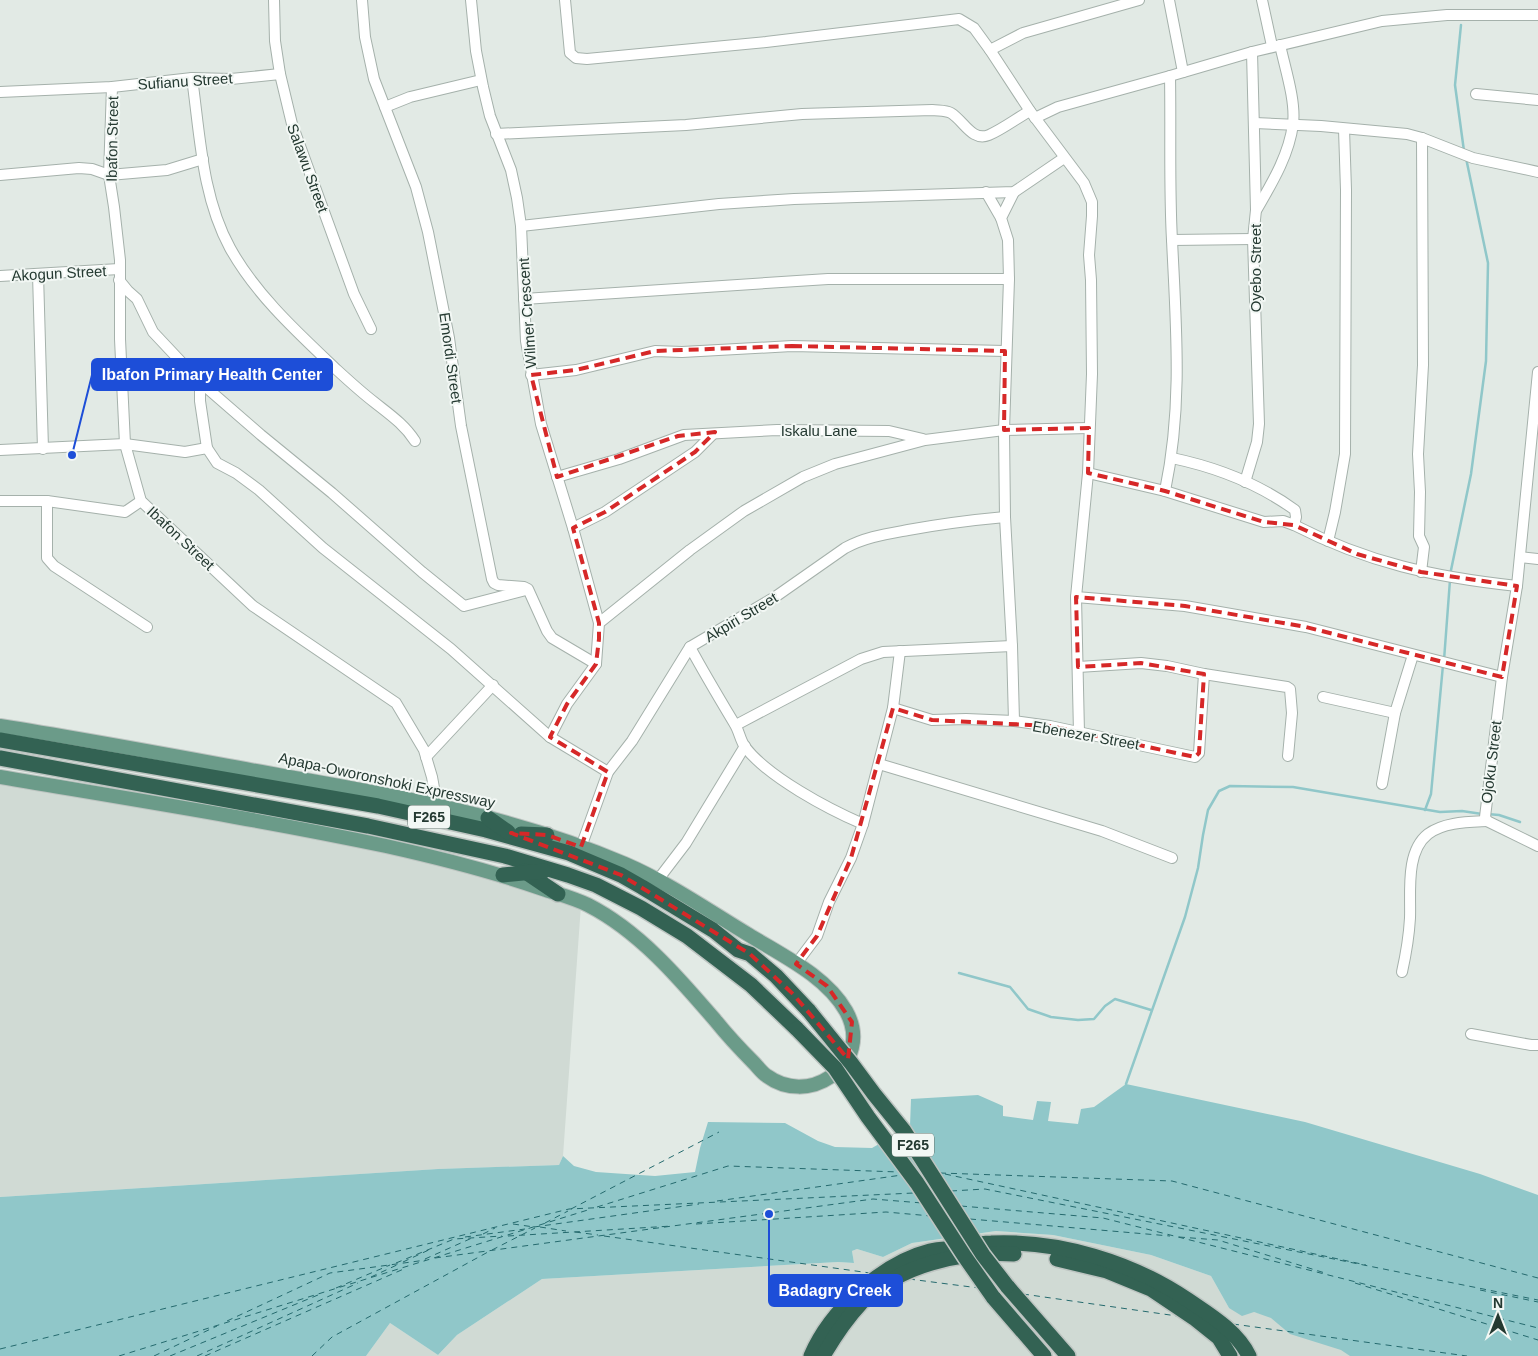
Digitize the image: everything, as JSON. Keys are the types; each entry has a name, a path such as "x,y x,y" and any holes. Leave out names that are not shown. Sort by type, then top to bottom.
{"highway":[{"name":"Apapa-Oworonshoki Expressway","path":"0,740 487,824 543,840 621,875 714,930 738,950 750,954 776,976 809,1011 904,1131 983,1255 1007,1286 1068,1356"},
{"name":"F265","path":"0,758 368,826 505,856 596,885 629,901 686,936 751,985 798,1029 835,1068 868,1117 917,1183 993,1297 1044,1356"},
{"path":"487,824 510,833 543,840"},
{"path":"505,856 526,873 558,894"},
{"path":"503,875 547,871 568,875"},
{"path":"812,1356 827,1326 849,1300 874,1279 901,1263 930,1251 990,1243 1032,1244 1080,1252 1123,1266 1167,1285 1216,1320 1233,1335 1249,1356"},
{"path":"823,1356 851,1315 862,1303 886,1284 931,1262 998,1253 1028,1254 1070,1261 1107,1271 1151,1289 1194,1318 1219,1338 1230,1356"}],"main road":[{"name":"Apapa-Oworonshoki Expressway","path":"0,726 377,793 432,805 487,824"},
{"name":"Apapa-Oworonshoki Expressway","path":"0,777 282,826 450,860 503,875 589,906 620,926 668,968 691,992 736,1046 767,1076 784,1084 803,1088 815,1086 826,1080 846,1064 853,1038 852,1022 839,999 827,986 796,964 708,910 628,865 581,847 543,840"}],"street":[{"name":"Salawu Street","path":"274,0 275,41 280,74 292,124 354,294 371,329"},
{"name":"Emordi Street","path":"362,0 369,61 416,187 428,232 447,329 461,426 492,579 498,584 528,589"},
{"name":"Wilmer Crescent","path":"470,0 481,80 496,134 510,170 521,226 526,341 541,424 573,528 599,623 596,664"},
{"path":"565,0 570,53 576,58 587,59 766,42 960,19 974,28 1032,114 1084,183 1092,202 1089,256 1092,374 1088,474 1076,597 1080,733"},
{"path":"990,50 1023,34 1139,0"},
{"path":"1169,0 1183,72"},
{"path":"1256,210 1278,174 1293,124 1292,103 1262,0"},
{"path":"496,134 686,124 802,114 932,110 946,111 953,114 973,134 981,136 988,135 1032,114 1252,52 1382,21 1447,15 1538,15"},
{"name":"Oyebo Street","path":"1245,482 1257,442 1259,424 1253,239 1256,210 1252,52"},
{"name":"Sufianu Street","path":"0,92 112,87 192,78 231,79 280,74"},
{"path":"1165,491 1172,458 1178,370 1172,240 1170,76"},
{"path":"192,78 203,159 213,204 229,246 250,279 286,321 353,386 399,422 415,441"},
{"path":"385,107 410,97 481,80"},
{"name":"Ibafon Street","path":"112,87 108,175 117,228 120,260 120,339 125,444 141,500 253,606 396,703 424,750 434,788 432,805"},
{"path":"1476,94 1538,100"},
{"path":"1255,123 1293,124 1407,134 1473,158 1538,172"},
{"path":"1328,541 1336,512 1345,454 1346,190 1344,129"},
{"path":"1421,572 1424,547 1419,536 1420,492 1418,454 1423,365 1422,138"},
{"path":"1001,218 1014,192 1064,158"},
{"path":"0,174 79,168 92,169 108,175 168,170 203,159"},
{"path":"986,192 1001,218 1008,240 1009,279 1004,430 1005,517 1014,721"},
{"path":"521,226 719,204 794,199 1014,192"},
{"path":"1172,240 1253,239"},
{"name":"Akogun Street","path":"0,276 119,269"},
{"path":"38,274 43,449"},
{"path":"524,300 828,279 1009,279"},
{"path":"119,280 137,299 153,332 200,382 464,606 528,589 552,638 596,664 567,704 550,736"},
{"path":"531,375 576,370 655,351 682,352 792,346 1006,351"},
{"name":"Ojoku Street","path":"1538,372 1534,440 1517,586 1502,677 1486,816 1538,846"},
{"path":"200,382 200,401 207,448 216,463 236,473 259,490 322,548 451,649 550,736 608,772"},
{"path":"599,623 690,550 744,511 803,477 835,464 925,440 1004,430 1089,428"},
{"name":"Iskalu Lane","path":"558,477 619,458 678,436 777,430 888,431 925,440"},
{"path":"573,528 605,512 695,452 713,434"},
{"path":"0,450 125,444 184,452 207,448"},
{"path":"1172,458 1198,464 1245,482 1279,498 1295,510 1294,525"},
{"path":"1088,474 1165,491 1264,522 1283,521 1357,554 1421,572 1464,580 1517,586"},
{"path":"0,500 47,500 125,512 141,500"},
{"path":"47,500 47,558 54,566 147,627"},
{"name":"Akpiri Street","path":"581,847 608,772 632,741 690,647 775,597 856,542 957,521 1005,517"},
{"path":"1520,557 1538,559"},
{"path":"1076,597 1185,606 1306,627 1502,677"},
{"path":"736,725 861,659 883,652 1012,646"},
{"path":"690,647 715,693 736,725 744,746 768,770 834,811 862,824"},
{"path":"796,964 817,936 830,902 851,858 879,764 892,708 900,651"},
{"path":"1382,784 1395,713 1413,655"},
{"path":"1078,667 1141,663 1287,686 1290,689 1292,713 1288,756"},
{"name":"Ebenezer Street","path":"892,708 932,720 1014,721 1050,726 1142,744 1195,757 1199,753 1204,674"},
{"path":"426,756 493,685"},
{"path":"1323,697 1395,713"},
{"path":"657,881 686,843 744,746"},
{"path":"879,764 1102,831 1172,858"},
{"path":"1402,972 1408,937 1413,864 1417,846 1428,834 1447,825 1486,816"},
{"path":"1471,1034 1538,1045"}],"highlighted area":[{"path":"792,346 1005,351 1004,430 1089,428 1088,473 1165,491 1264,522 1294,525 1357,554 1421,572 1517,586 1502,677 1306,627 1185,606 1076,597 1078,667 1141,663 1204,674 1199,753 1195,757 1050,726 932,720 893,708 851,858 817,936 796,964 827,986 852,1022 848,1059 793,994 750,954 621,875 511,833 547,835 581,847 608,772 550,737 567,704 596,664 599,639 599,623 573,528 605,512 695,452 715,432 678,436 557,477 531,375 576,370 655,351"}],"shaded area":[{"path":"0,774 398,847 581,905 563,1156 559,1165 438,1169 0,1197"},
{"path":"996,1231 1053,1235 1151,1255 1211,1276 1229,1308 1254,1312 1304,1325 1365,1356 366,1356 390,1323 438,1355 457,1335 542,1279 838,1262 854,1263 852,1251 857,1249 883,1257 912,1243"}],"water":[{"path":"1126,1084 1305,1122 1480,1174 1538,1195 1538,1356 1350,1356 1341,1350 1290,1334 1271,1318 1254,1312 1242,1316 1229,1308 1211,1276 1151,1255 1053,1235 996,1231 912,1243 883,1257 857,1249 852,1251 854,1263 838,1262 542,1279 457,1335 438,1355 390,1323 366,1356 0,1356 0,1197 438,1169 559,1165 563,1156 574,1166 596,1172 655,1176 695,1172 708,1122 785,1123 818,1141 835,1147 872,1148 910,1126 911,1099 978,1095 1003,1106 1003,1116 1033,1120 1037,1101 1051,1102 1048,1121 1078,1124 1081,1109 1094,1107"}],"waterway":[{"path":"1461,25 1455,85 1464,151"},
{"path":"1450,575 1471,474 1486,361 1488,263 1466,158"},
{"path":"1444,660 1450,580"},
{"path":"1425,810 1431,794 1443,665"},
{"path":"1126,1084 1185,917 1198,868 1208,810 1219,791 1230,786 1293,787 1440,812 1462,811 1482,814"},
{"path":"1487,814 1499,815 1520,822"},
{"path":"959,973 1010,987 1028,1009 1051,1017 1078,1020 1094,1019 1105,1006 1115,999 1151,1010"}],"ferry route":[{"path":"571,1209 719,1132"},
{"path":"597,1207 728,1166 899,1172"},
{"path":"940,1173 1172,1181 1538,1278"},
{"path":"945,1174 1366,1265"},
{"path":"717,1201 902,1175"},
{"path":"951,1191 985,1189 1538,1300"},
{"path":"0,1349 569,1209 914,1193"},
{"path":"435,1258 873,1199 922,1203"},
{"path":"534,1227 699,1204"},
{"path":"961,1206 1103,1218 1538,1328"},
{"path":"119,1356 591,1209"},
{"path":"545,1223 568,1211"},
{"path":"696,1224 886,1212 931,1216"},
{"path":"970,1219 1170,1236"},
{"path":"513,1224 534,1227"},
{"path":"508,1236 672,1226"},
{"path":"540,1227 566,1231"},
{"path":"483,1234 495,1228"},
{"path":"492,1250 535,1228"},
{"path":"465,1237 525,1229"},
{"path":"575,1232 598,1235"},
{"path":"396,1263 454,1239 502,1236"},
{"path":"604,1236 870,1273"},
{"path":"1179,1237 1218,1240 1325,1273"},
{"path":"425,1259 472,1238"},
{"path":"403,1262 433,1248"},
{"path":"312,1356 332,1337 488,1252"},
{"path":"227,1321 330,1273 426,1260"},
{"path":"371,1277 399,1264"},
{"path":"336,1288 390,1265"},
{"path":"205,1356 406,1268"},
{"path":"909,1279 979,1288"},
{"path":"197,1356 358,1283"},
{"path":"1355,1283 1538,1340"},
{"path":"1480,1290 1538,1302"},
{"path":"1023,1294 1177,1316"},
{"path":"170,1356 318,1295"},
{"path":"1233,1324 1467,1356"},
{"path":"154,1356 217,1326"}],"place":[{"name":"Ibafon Primary Health Center","path":"72,455"},
{"name":"Badagry Creek","path":"769,1214"}]}
